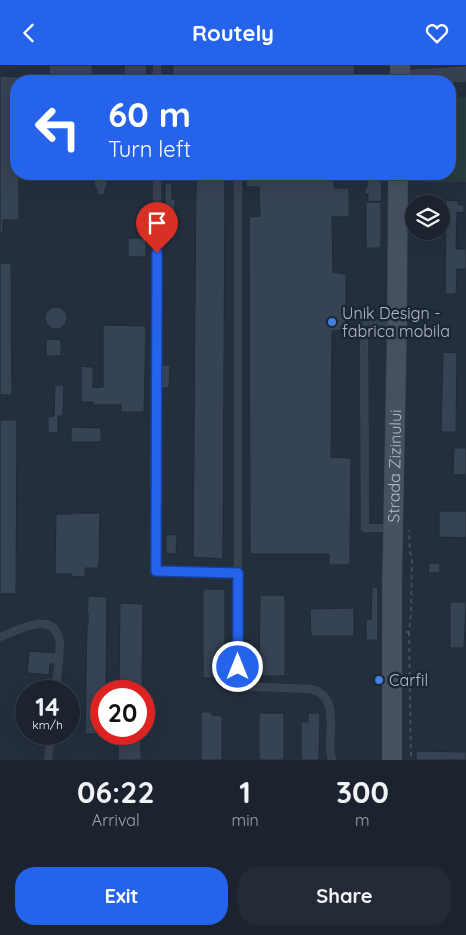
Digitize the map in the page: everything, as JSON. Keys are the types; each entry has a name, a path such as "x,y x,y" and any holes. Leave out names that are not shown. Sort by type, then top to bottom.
{"main road":[{"name":"Strada Zizinului","path":"392,760 392,613 398,180"}],"street":[{"path":"400,75 466,74"}],"lane":[{"path":"157,180 156,571 238,573"},
{"path":"238,180 238,686 311,689 322,693 326,697 330,708 330,749 332,760"},
{"path":"393,528 365,528 364,325 397,324"},
{"path":"0,637 32,624 39,623 53,627 60,638 57,680"},
{"path":"48,760 50,745"}],"path":[{"path":"409,632 410,760"}],"green space":[{"path":"466,97 466,182 423,182 423,180 456,180 456,98"}],"building":[{"path":"49,65 92,65 93,75 49,75"},
{"path":"124,65 147,65 147,75 124,75"},
{"path":"173,65 355,65 354,75 172,75"},
{"path":"0,76 10,76 10,180 19,180 19,220 3,220 3,233 0,233"},
{"path":"94,180 107,180 105,195 97,195 97,189 95,189"},
{"path":"196,180 225,180 223,559 193,557"},
{"path":"246,180 334,180 334,188 349,188 349,217 332,217 333,272 346,274 346,330 332,331 331,457 351,458 350,565 329,565 329,554 250,554 249,217 260,216 259,187 246,187"},
{"path":"367,180 381,180 382,201 368,202 368,194 365,194 365,187 367,187"},
{"path":"165,183 172,183 172,199 175,199 175,216 165,216"},
{"path":"450,200 458,201 458,205 464,205 464,213 457,212 456,249 466,249 466,269 457,269 456,294 445,294 446,240 450,240"},
{"path":"366,202 381,202 381,248 366,248"},
{"path":"128,238 146,238 146,257 128,257"},
{"path":"0,263 11,263 12,395 0,395"},
{"path":"56,307 64,310 67,318 64,326 56,329 48,326 45,318 48,310"},
{"path":"103,325 146,326 144,412 121,412 121,405 93,405 93,402 81,402 81,366 93,367 93,388 103,387"},
{"path":"46,339 61,340 61,356 46,356"},
{"path":"443,352 457,353 456,432 441,432"},
{"path":"161,365 170,365 169,388 160,388"},
{"path":"55,385 64,385 63,416 58,416 58,433 48,433 48,417 54,416"},
{"path":"0,420 17,420 16,594 0,594"},
{"path":"71,427 101,428 101,442 71,442"},
{"path":"454,448 466,448 466,475 453,475"},
{"path":"439,511 466,511 466,538 439,537"},
{"path":"100,513 99,568 85,568 85,577 71,576 71,574 55,574 56,514"},
{"path":"166,534 177,535 176,554 166,554"},
{"path":"429,563 440,563 440,573 428,573"},
{"path":"372,587 378,587 378,640 366,640 366,619 371,619"},
{"path":"203,589 225,589 225,678 203,678"},
{"path":"260,595 285,595 285,676 259,676"},
{"path":"88,596 107,597 106,680 90,680 90,734 85,734 87,606"},
{"path":"450,602 466,602 464,648 450,648"},
{"path":"120,603 143,604 142,680 119,680"},
{"path":"354,608 354,636 311,636 310,609"},
{"path":"29,651 56,653 55,664 50,664 49,675 27,673"},
{"path":"201,712 212,712 212,715 222,716 222,760 201,760"},
{"path":"259,713 284,713 284,760 259,760"},
{"path":"308,713 320,713 319,760 301,760 301,722 308,722"},
{"path":"118,745 141,745 141,760 118,760"},
{"path":"416,751 466,752 466,760 416,760"}],"place":[{"name":"Unik Design - fabrica mobila","path":"332,322"},
{"name":"Carfil","path":"379,680"}],"route":[{"path":"157,253 156,571 238,573 238,667"}]}
